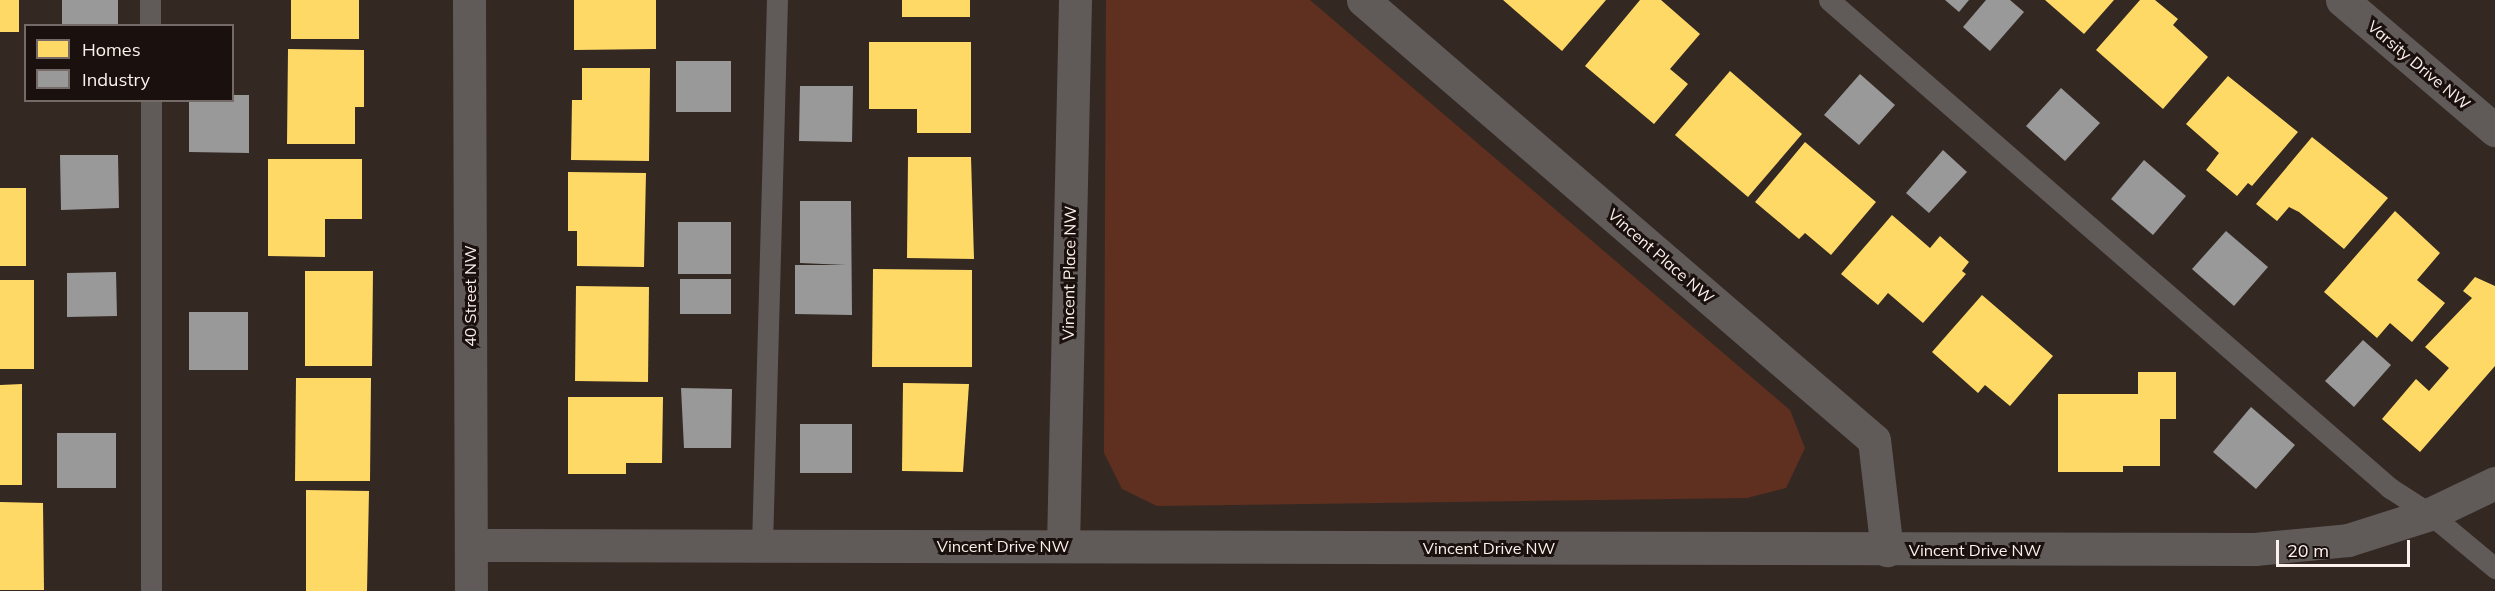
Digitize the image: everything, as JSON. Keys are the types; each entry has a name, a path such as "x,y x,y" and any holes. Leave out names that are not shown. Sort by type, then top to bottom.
{"street":[{"name":"40 Street NW","path":"469,0 471,591"},
{"name":"Vincent Place NW","path":"1063,546 1075,0"},
{"name":"Vincent Place NW","path":"1364,0 1874,440 1887,550"},
{"name":"Varsity Drive NW","path":"2342,0 2495,130"},
{"name":"Vincent Drive NW","path":"471,545 1887,550 2255,549 2348,540 2430,514 2495,483"}],"lane":[{"path":"150,0 150,24"},
{"path":"762,546 777,0"},
{"path":"1829,0 2390,488 2430,514 2495,568"},
{"path":"150,102 151,591"}],"shaded area":[{"path":"1106,0 1310,0 1790,410 1805,448 1786,488 1747,498 1157,506 1122,489 1104,453"}],"building: Homes":[{"path":"0,0 19,0 19,32 0,32"},
{"path":"291,0 359,0 359,39 291,39"},
{"path":"574,0 656,0 656,49 574,50"},
{"path":"902,0 970,0 970,17 902,17"},
{"path":"1503,0 1606,0 1562,51"},
{"path":"1640,0 1661,0 1700,34 1670,69 1688,84 1654,124 1585,66"},
{"path":"2045,0 2114,0 2084,34"},
{"path":"2140,0 2155,0 2178,19 2173,25 2208,57 2163,109 2096,50"},
{"path":"869,42 971,42 971,133 917,133 917,109 869,109"},
{"path":"288,49 364,50 364,107 355,107 355,144 287,144"},
{"path":"582,68 650,68 649,161 571,160 572,100 582,100"},
{"path":"1730,71 1802,134 1748,197 1675,135"},
{"path":"2228,76 2298,132 2252,186 2248,183 2237,196 2206,170 2219,153 2186,124"},
{"path":"2312,137 2388,198 2344,249 2299,212 2289,207 2277,221 2256,204"},
{"path":"1805,142 1876,202 1831,255 1805,233 1799,239 1755,202"},
{"path":"908,157 971,157 974,259 907,258"},
{"path":"268,159 362,159 362,219 325,219 325,257 268,256"},
{"path":"568,172 646,173 644,267 577,266 577,231 568,231"},
{"path":"0,188 26,188 26,266 0,266"},
{"path":"2395,211 2440,253 2417,280 2445,303 2412,342 2390,323 2377,338 2324,292"},
{"path":"1892,215 1930,248 1940,236 1969,262 1962,271 1966,274 1923,323 1888,293 1878,305 1841,274"},
{"path":"873,269 972,270 972,367 872,367"},
{"path":"305,271 373,271 372,366 305,366"},
{"path":"2475,277 2495,286 2495,366 2420,452 2382,419 2416,379 2429,391 2449,368 2425,347 2472,298 2463,291"},
{"path":"0,280 34,280 34,369 0,369"},
{"path":"576,286 649,287 648,382 575,381"},
{"path":"1982,295 2053,356 2010,406 1985,385 1978,393 1932,352"},
{"path":"2138,372 2176,372 2176,419 2160,419 2160,466 2123,466 2123,472 2058,472 2058,394 2138,394"},
{"path":"296,378 371,378 370,481 295,481"},
{"path":"903,383 969,384 963,472 902,471"},
{"path":"22,384 22,485 0,485 0,385"},
{"path":"568,397 663,397 662,463 626,463 626,474 568,474"},
{"path":"306,490 369,491 367,591 306,591"},
{"path":"0,502 43,503 44,590 0,590"}],"building: Industry":[{"path":"62,0 118,0 118,24 62,24"},
{"path":"1945,0 1969,0 1959,12"},
{"path":"1986,0 2010,0 2024,12 1990,51 1963,27"},
{"path":"676,61 731,61 731,112 676,112"},
{"path":"1860,74 1895,105 1859,145 1824,115"},
{"path":"800,86 853,86 852,142 799,141"},
{"path":"2061,88 2100,123 2065,161 2026,126"},
{"path":"234,95 249,95 249,153 189,152 189,102 234,102"},
{"path":"1943,150 1967,172 1929,213 1906,193"},
{"path":"60,155 118,155 119,208 61,210"},
{"path":"2144,160 2186,196 2153,235 2111,199"},
{"path":"800,201 851,201 852,315 795,314 795,265 846,265 800,263"},
{"path":"678,222 731,222 731,274 678,274"},
{"path":"2226,231 2268,267 2234,306 2192,269"},
{"path":"116,272 117,316 67,317 67,273"},
{"path":"680,279 731,279 731,314 680,314"},
{"path":"189,312 248,312 248,370 189,370"},
{"path":"2363,340 2391,365 2354,407 2325,381"},
{"path":"681,388 732,389 731,448 684,448"},
{"path":"2251,407 2295,445 2256,489 2213,452"},
{"path":"800,424 852,424 852,473 800,473"},
{"path":"57,433 116,433 116,488 57,488"}]}
